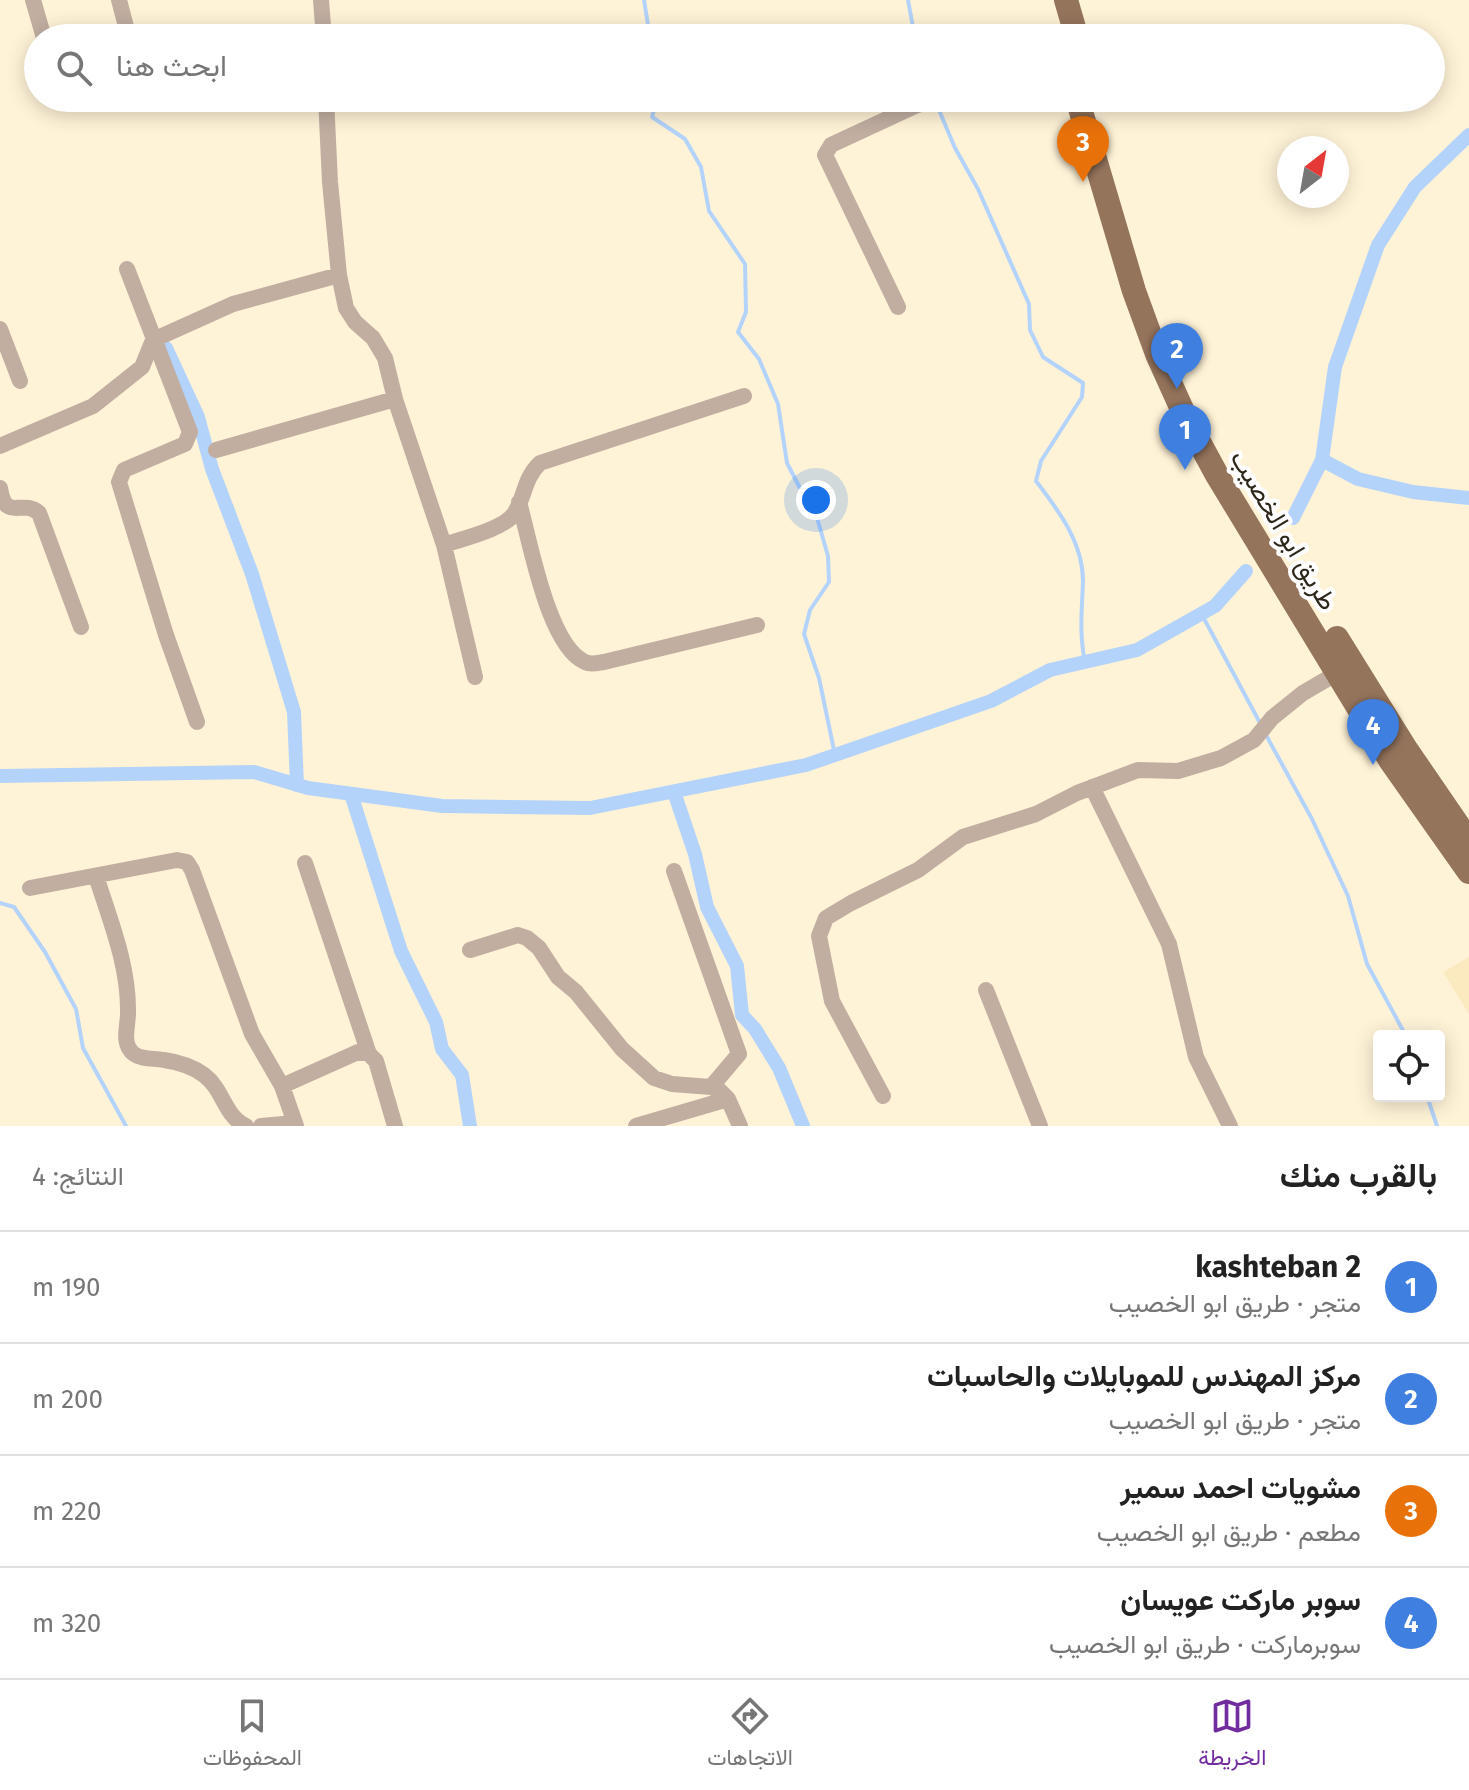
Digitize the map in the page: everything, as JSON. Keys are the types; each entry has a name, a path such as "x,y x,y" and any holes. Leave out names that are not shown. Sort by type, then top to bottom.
{"main road":[{"path":"1051,0 1057,24"},
{"path":"1066,0 1073,24"},
{"name":"طريق ابو الخصيب","path":"1081,112 1134,291 1170,385 1217,475 1339,672 1398,754 1469,841"},
{"name":"طريق ابو الخصيب","path":"1098,112 1148,286 1189,388 1230,465 1469,872"}],"street":[{"path":"33,0 40,24"},
{"path":"119,0 125,24"},
{"path":"321,0 323,24"},
{"path":"327,112 339,275 346,308 355,322 373,338 385,358 395,399 444,545 475,677"},
{"path":"898,307 825,155 831,145 902,112"},
{"path":"127,269 188,426 189,439 179,447 124,470 119,482 166,635 197,722"},
{"path":"0,446 93,406 142,367 153,340 233,304 339,275"},
{"path":"0,329 20,381"},
{"path":"444,545 506,523 514,514 527,480 540,463 744,396"},
{"path":"216,450 395,399"},
{"path":"0,488 7,507 32,508 39,513 81,627"},
{"path":"519,502 553,622 567,647 585,662 604,662 757,625"},
{"path":"883,1096 832,1001 819,936 826,918 918,870 963,837 1036,814 1092,787 1138,770 1178,771 1221,758 1254,740 1272,718 1303,693 1339,672"},
{"path":"1092,787 1169,944 1196,1057 1230,1126"},
{"path":"30,888 177,860 187,862 252,1034 282,1086 296,1125 261,1126"},
{"path":"305,863 369,1054 376,1061 395,1126"},
{"path":"674,871 739,1054 711,1087"},
{"path":"96,876 123,963 128,1014 126,1043 133,1053 142,1057 186,1065 202,1074 218,1088 227,1110 242,1126"},
{"path":"470,950 518,935 527,938 539,948 558,977 576,992 622,1049 654,1078 672,1084 719,1090 728,1099 740,1126"},
{"path":"986,990 1040,1126"},
{"path":"282,1086 358,1052 369,1054"},
{"path":"636,1126 728,1099"}],"shaded area":[{"path":"1469,957 1469,1014 1443,972"}],"waterway":[{"path":"644,0 648,24"},
{"path":"908,0 912,24"},
{"path":"653,112 652,117 685,139 701,167 709,211 745,264 746,312 738,332 759,359 778,404 787,463 801,490 811,497 828,556 829,582 810,610 804,634 819,678 835,755"},
{"path":"940,112 1029,304 1030,330 1043,357 1083,383 1082,397 1041,461 1036,481 1061,515 1079,553 1083,581 1081,631 1085,662"},
{"path":"1293,518 1322,460 1335,367 1378,245 1415,187 1469,135"},
{"path":"166,348 198,417 212,469 252,574 294,712 297,785"},
{"path":"1322,460 1358,479 1413,492 1469,498"},
{"path":"0,776 254,772 308,788 442,806 590,808 806,765 991,701 1050,670 1137,650 1215,606 1246,571"},
{"path":"1201,613 1260,723"},
{"path":"1266,735 1312,819 1348,896 1367,964 1403,1030"},
{"path":"674,792 695,854 707,907 737,966 742,1015 755,1029 779,1068 803,1126"},
{"path":"351,794 401,951 436,1022 442,1049 462,1075 470,1126"},
{"path":"0,903 14,907 45,952 76,1009 83,1048 126,1126"},
{"path":"1429,1102 1437,1126"}],"place":[{"name":"مشويات احمد سمير","path":"1083,182"},
{"name":"مركز المهندس للموبايلات والحاسبات","path":"1177,389"},
{"name":"kashteban 2","path":"1185,470"},
{"name":"سوبر ماركت عويسان","path":"1373,765"}]}
